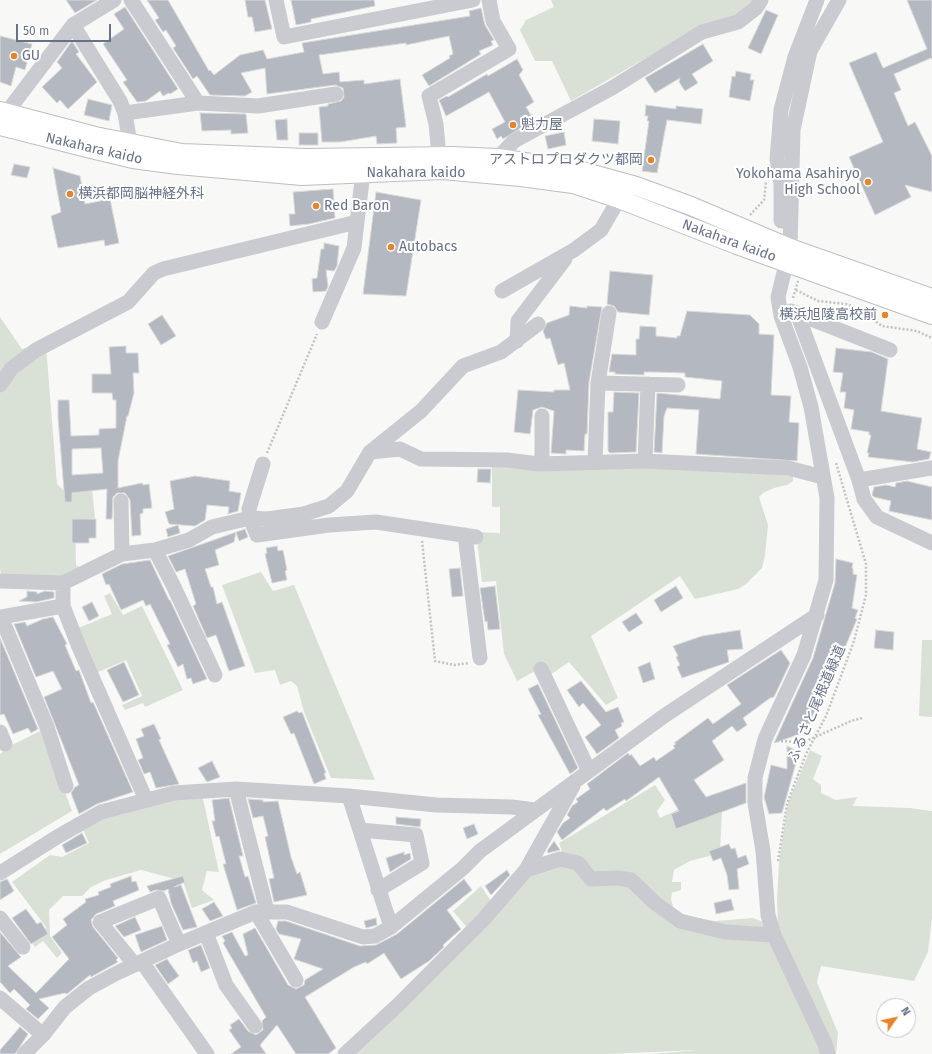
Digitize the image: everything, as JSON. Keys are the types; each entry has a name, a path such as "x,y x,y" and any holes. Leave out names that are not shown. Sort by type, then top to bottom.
{"main road":[{"name":"Nakahara kaido","path":"2,116 130,144 182,153 306,158 362,165 521,177 573,184 619,199 757,252 786,251 932,298"},
{"name":"Nakahara kaido","path":"2,116 87,148 133,159 178,165 302,176 362,165 439,156 498,158 578,170 636,186 756,232 786,251 932,315"}],"street":[{"path":"2,116 73,25 91,6 114,0"},
{"path":"132,0 198,103"},
{"path":"276,0 284,37 473,0"},
{"path":"439,156 436,124 429,96 509,49 493,20 489,0"},
{"path":"498,158 514,141 612,88 702,32 738,22 756,8 760,0"},
{"path":"786,251 781,184 776,159 781,110 795,57 817,0"},
{"path":"839,0 810,51 793,130 786,251 778,297 789,310 859,480 864,499 877,517 932,543"},
{"path":"73,25 120,100 125,113 130,144"},
{"path":"125,113 198,103 258,106 336,94"},
{"path":"322,322 354,248 362,165"},
{"path":"502,291 574,250 601,230 619,199"},
{"path":"0,385 11,368 36,350 128,302 154,273 163,269 357,222"},
{"path":"517,341 518,321 558,267 574,250"},
{"path":"789,310 890,350"},
{"path":"789,310 781,316 800,367 811,407 827,498 826,580 817,615 804,654 765,739 755,778 755,803 762,851 768,915 774,935 825,1044 828,1054"},
{"path":"595,462 598,383 609,313"},
{"path":"0,581 63,583 122,554 155,550 189,540 212,527 250,518 267,519 304,514 329,506 347,491 370,452 421,411 464,366 501,352 538,324"},
{"path":"598,383 678,385"},
{"path":"644,460 648,384"},
{"path":"542,416 542,464"},
{"path":"370,452 400,449 421,459 507,460 542,464 644,460 788,468 823,477"},
{"path":"263,464 249,509 250,518 257,535 329,525 376,522 470,536 480,658"},
{"path":"859,480 932,468"},
{"path":"122,501 122,554"},
{"path":"155,550 215,675"},
{"path":"63,583 63,606 79,648 146,800"},
{"path":"63,606 0,617 47,727 66,786"},
{"path":"24,1054 43,1035 65,1007 89,988 179,944 261,911 287,912 363,936 375,936 391,927 462,869 480,851 664,716 817,615"},
{"path":"541,669 589,771"},
{"path":"345,1054 399,1004 483,920 526,870 574,783"},
{"path":"236,789 261,911 296,980"},
{"path":"0,873 57,837 101,812 174,793 236,789 349,796 436,805 512,807 536,810"},
{"path":"349,796 391,927"},
{"path":"360,830 416,836 422,863 378,890"},
{"path":"526,870 560,859 578,863 591,880 618,878 631,880 655,903 680,921 725,932 774,935"},
{"path":"179,944 159,898 100,922 139,964 207,1054"},
{"path":"0,918 23,947"},
{"path":"206,933 226,985 255,1026"},
{"path":"0,998 43,1035"}],"path":[{"path":"786,251 796,290 789,310"},
{"path":"796,290 818,301 846,304 855,308 882,326 917,331 932,338"},
{"path":"263,464 322,322"},
{"name":"ふるさと尾根道緑道","path":"778,865 787,804 814,737 826,716 854,641 866,595 866,564 836,461"},
{"path":"420,528 435,661 454,665 470,663 480,658"},
{"path":"765,739 784,742 804,742 862,718"}],"shaded area":[{"path":"551,0 752,0 754,3 733,20 700,27 571,101 552,61 535,61 520,30 526,20 554,7"},
{"path":"0,317 22,349 42,342 46,346 57,484 63,490 92,489 95,518 75,521 76,565 84,570 62,580 2,578 0,569"},
{"path":"492,462 644,462 793,476 793,481 787,485 774,488 763,493 759,497 768,525 765,556 762,568 746,584 738,589 695,599 680,576 591,636 618,698 606,705 569,662 550,675 544,666 517,681 504,654 496,581 482,582 476,532 500,533 500,507 492,507"},
{"path":"261,572 273,591 294,585 375,780 331,778 304,712 297,686 291,681 280,685 275,670 255,673 222,585"},
{"path":"110,593 123,615 142,606 183,690 145,707 143,703 125,710 122,705 142,696 126,660 96,673 76,629 112,614 104,596"},
{"path":"922,640 932,640 932,717 919,716"},
{"path":"42,730 72,811 0,854 0,754 12,745"},
{"path":"810,750 822,756 813,779 821,785 821,793 836,800 857,797 853,806 910,808 932,811 932,918 928,952 914,981 821,966 817,982 838,1033 836,1054 653,1054 697,1050 607,1054 349,1054 469,930 453,911 481,886 491,901 562,851 559,843 655,785 665,800 657,811 660,818 683,807 722,811 720,853 690,861 674,870 672,882 681,882 681,890 672,893 671,899 675,914 715,921 753,918 778,928 777,899 779,862 788,803"},
{"path":"202,794 219,872 207,871 202,890 214,900 192,908 183,881 141,870 106,880 91,887 82,896 63,896 49,910 50,936 62,953 57,958 43,941 35,947 31,942 45,933 46,927 12,882 50,855 62,857 89,843 82,827 103,815"}],"building":[{"path":"66,0 97,0 75,13"},
{"path":"147,0 168,0 209,71 210,70 214,75 240,55 263,50 267,59 304,52 302,43 470,16 469,11 481,8 485,25 494,40 491,41 493,45 479,51 481,54 429,86 422,75 450,58 449,56 453,54 449,36 406,45 406,43 319,55 323,74 339,72 340,82 364,80 364,84 400,79 406,127 396,128 397,143 377,144 376,136 340,142 322,142 319,107 328,106 328,104 341,101 344,97 343,88 335,85 267,94 265,68 241,73 252,92 245,96 210,95 197,76 193,79 173,48 176,46 166,30 163,32 155,20 159,18"},
{"path":"245,0 265,0 272,29 255,32 252,17 248,17"},
{"path":"291,0 374,0 375,6 311,19 311,22 296,25"},
{"path":"907,0 932,0 932,60 931,58 894,74 901,90 894,93 908,126 915,122 932,156 932,192 905,185 911,197 875,215 849,157 883,142 849,63 876,52 883,68 927,49"},
{"path":"125,7 178,89 170,94 169,93 163,96 160,91 146,101 137,102 123,82 127,80 103,44 124,29 114,14"},
{"path":"766,10 778,15 761,54 748,48"},
{"name":"GU","path":"0,36 32,44 25,70 16,67 11,86 0,82"},
{"path":"72,41 79,52 76,54 97,82 68,109 60,100 57,103 42,87 62,68 57,62"},
{"path":"703,44 713,61 692,74 698,83 685,91 679,82 680,78 655,93 645,78"},
{"path":"517,59 523,70 519,75 534,102 526,107 534,120 503,139 501,136 497,139 492,129 505,122 489,92 446,116 439,100 447,96 448,97 487,74 488,76"},
{"path":"736,71 751,74 750,80 754,80 750,101 729,97 732,76 735,77"},
{"path":"88,99 112,105 109,121 84,115"},
{"path":"646,105 676,109 676,106 703,109 701,124 667,120 657,173 642,171 649,121 647,121 648,116 645,116"},
{"path":"200,113 246,114 248,133 231,134 231,130 202,131"},
{"path":"287,119 288,140 277,140 275,120"},
{"path":"594,119 620,121 618,144 592,141"},
{"path":"564,132 566,145 548,149 545,136"},
{"path":"299,133 318,133 318,145 299,145"},
{"path":"14,164 30,167 27,178 11,175"},
{"name":"横浜都岡脳神経外科","path":"53,168 80,176 85,204 110,199 119,243 105,246 104,240 58,248 51,216 61,212"},
{"path":"333,189 335,218 309,224 290,226 289,214 295,214 293,192"},
{"name":"Autobacs","path":"376,192 421,200 406,296 363,294"},
{"path":"324,243 339,246 337,266 334,271 326,270 328,286 326,291 313,292 312,279 317,278 321,249 324,249"},
{"path":"610,271 653,275 649,315 618,312 614,306 607,304"},
{"path":"570,306 587,308 587,306 602,307 589,382 587,434 585,434 584,451 566,450 566,454 551,453 554,411 542,407 533,410 530,434 514,432 518,390 554,392 554,390 570,390 564,363 558,365 550,338 546,339 543,331 547,323 569,315"},
{"path":"687,311 750,315 759,324 759,334 774,335 771,395 791,396 789,422 799,423 797,461 696,454 699,410 667,408 664,416 662,453 654,452 657,393 720,399 722,381 685,377 685,373 644,372 644,375 615,374 615,372 609,372 612,354 636,355 636,339 639,339 640,326 656,327 656,336 677,338 677,336 680,336"},
{"path":"162,315 176,336 161,345 148,324"},
{"path":"126,346 126,353 138,353 139,373 133,373 134,393 127,416 118,461 118,488 142,483 143,485 149,484 152,508 143,509 143,513 140,514 141,535 132,536 130,500 125,493 117,493 113,497 112,519 106,519 107,489 72,493 72,502 65,502 58,418 58,400 69,400 71,436 99,435 99,429 116,428 116,400 113,400 112,393 92,393 92,374 111,374 109,347","holes":["101,448 103,473 72,475 72,449"]},
{"path":"836,348 872,352 888,359 881,411 922,418 917,449 931,452 929,459 913,462 868,457 869,453 867,453 871,435 869,435 869,432 851,429 854,410 844,408 846,392 840,392 843,373 833,372"},
{"path":"614,392 639,393 636,452 610,453 608,451 608,412 613,412"},
{"path":"478,469 491,469 490,483 477,482"},
{"path":"195,476 230,481 229,491 241,493 238,511 228,514 229,507 207,505 205,520 195,526 169,524 165,512 174,509 170,481"},
{"path":"907,481 932,487 932,520 889,511 891,501 874,497 872,495 874,487 886,485 895,487 896,483"},
{"path":"72,519 96,519 96,538 89,538 89,543 72,543"},
{"path":"178,525 180,533 168,537 166,529"},
{"path":"245,529 248,537 239,541 236,532"},
{"path":"236,532 234,542 215,550 219,565 205,569 211,587 213,587 217,604 222,602 245,666 229,671 216,635 207,638 193,606 196,604 185,569 176,572 168,556"},
{"path":"277,546 278,551 283,550 287,570 285,571 287,580 272,583 265,554 267,553 266,548"},
{"path":"836,559 853,563 853,574 857,575 852,608 858,610 855,618 857,619 843,652 840,652 823,699 820,698 806,732 774,743 813,658 835,583"},
{"path":"150,560 207,679 193,684 191,678 187,679 183,664 178,667 167,645 170,644 150,604 146,606 143,600 121,610 109,584 106,585 102,574 122,564"},
{"path":"460,568 463,596 452,597 449,569"},
{"path":"495,586 500,629 488,630 487,621 485,622 480,588"},
{"path":"676,586 683,598 661,612 654,600"},
{"path":"27,591 37,592 37,594 45,591 54,592 54,598 36,602 19,601 27,597"},
{"path":"92,602 99,616 89,621 82,607"},
{"path":"636,613 643,623 629,632 622,622"},
{"path":"53,617 67,644 65,645 76,671 79,670 91,703 93,702 133,792 97,804 79,814 71,793 75,787 79,785 44,697 62,689 53,671 36,677 14,624 25,622 27,626 43,619"},
{"path":"740,630 743,649 727,650 729,662 682,678 677,667 680,665 676,657 678,656 673,646 702,636"},
{"path":"876,630 894,632 893,650 874,648"},
{"path":"0,638 38,729 31,733 28,728 13,734 4,714 0,715"},
{"path":"781,650 790,663 774,697 770,698 743,718 747,725 737,732 732,726 712,741 724,760 694,780 706,797 746,783 746,803 676,829 671,814 679,811 659,777 626,801 625,799 606,811 604,808 562,840 557,832 563,823 570,818 567,815 572,806 578,802 576,799 590,789 587,784 628,753 630,756 631,754 640,766 654,757 656,761 675,748 673,746 676,744 674,743 708,718 713,724 741,704 727,685"},
{"path":"124,662 139,695 123,702 107,670"},
{"path":"650,662 655,679 643,683 638,667"},
{"path":"581,681 606,712 618,707 624,722 621,723 622,726 615,730 619,738 597,754 585,737 601,725 583,703 579,707 567,690"},
{"path":"538,684 578,768 570,774 538,715 541,714 528,689"},
{"path":"297,711 299,713 302,712 326,773 324,773 326,779 314,784 294,733 291,734 283,717"},
{"path":"154,724 161,739 159,740 179,784 156,788 150,772 144,774 138,760 143,758 136,739 144,736 141,729"},
{"path":"787,746 799,752 782,813 769,814 764,797 771,765 787,769"},
{"path":"212,761 220,777 207,782 198,768"},
{"path":"229,798 243,856 239,856 245,877 248,876 256,903 237,910 223,864 226,864 219,836 216,837 212,821 215,821 212,800"},
{"path":"248,799 263,800 263,802 278,801 291,857 297,874 300,872 307,895 274,902 269,879 274,878 265,837 268,836 263,816 253,818"},
{"path":"396,817 421,819 420,827 396,824"},
{"path":"474,824 478,834 467,839 463,828"},
{"path":"82,833 87,843 66,853 62,845"},
{"path":"554,841 560,850 548,853 547,851"},
{"path":"729,844 731,849 735,848 738,858 746,855 749,864 737,869 739,889 729,890 727,875 721,858 713,861 709,851"},
{"path":"404,852 404,855 410,853 411,859 390,872 386,858"},
{"path":"507,870 510,875 491,895 485,886"},
{"path":"131,876 132,882 136,881 139,890 113,901 115,906 96,914 91,920 93,927 118,958 116,960 118,962 91,977 90,975 67,994 65,993 39,999 49,1008 38,1019 26,1009 30,1005 14,989 10,993 0,982 0,932 21,957 8,966 36,993 69,959 52,937 67,925 63,919 86,902 85,899 99,895 98,892 111,887 110,884"},
{"path":"183,876 185,882 174,887 181,885 197,927 183,930 171,903 168,889 164,891 156,890 150,892 147,886"},
{"path":"7,879 14,891 0,900 0,882"},
{"path":"464,879 472,890 447,910 461,929 443,945 444,947 429,961 401,979 384,953 367,964 366,962 354,967 305,997 336,1048 328,1054 296,1054 277,1025 260,1045 266,1054 231,1054 241,1047 229,1030 232,1028 230,1025 239,1019 248,1031 256,1035 263,1030 262,1021 266,1017 223,943 225,941 222,936 232,932 245,956 248,955 243,934 255,928 288,985 296,989 304,985 305,980 323,969 294,959 301,939 279,934 276,929 278,921 286,921 360,946 376,945 397,934"},
{"path":"731,899 734,910 716,914 714,903"},
{"path":"214,902 223,916 210,921 202,909"},
{"path":"26,909 37,924 41,922 48,934 31,944 12,918"},
{"path":"135,917 141,930 124,937 115,926"},
{"path":"376,918 377,925 366,928 364,921"},
{"path":"162,926 167,940 141,952 135,935"},
{"path":"201,945 210,968 201,972 197,961 193,963 188,950"},
{"path":"167,959 179,976 168,984 155,965"},
{"path":"20,1027 28,1034 15,1054 0,1054 0,1050"}],"place":[{"name":"GU","path":"14,56"},
{"name":"魁力屋","path":"513,125"},
{"name":"アストロプロダクツ都岡","path":"651,160"},
{"name":"Yokohama Asahiryo High School","path":"868,182"},
{"name":"横浜都岡脳神経外科","path":"70,194"},
{"name":"Red Baron","path":"316,206"},
{"name":"Autobacs","path":"391,247"},
{"name":"横浜旭陵高校前","path":"885,315"}]}
